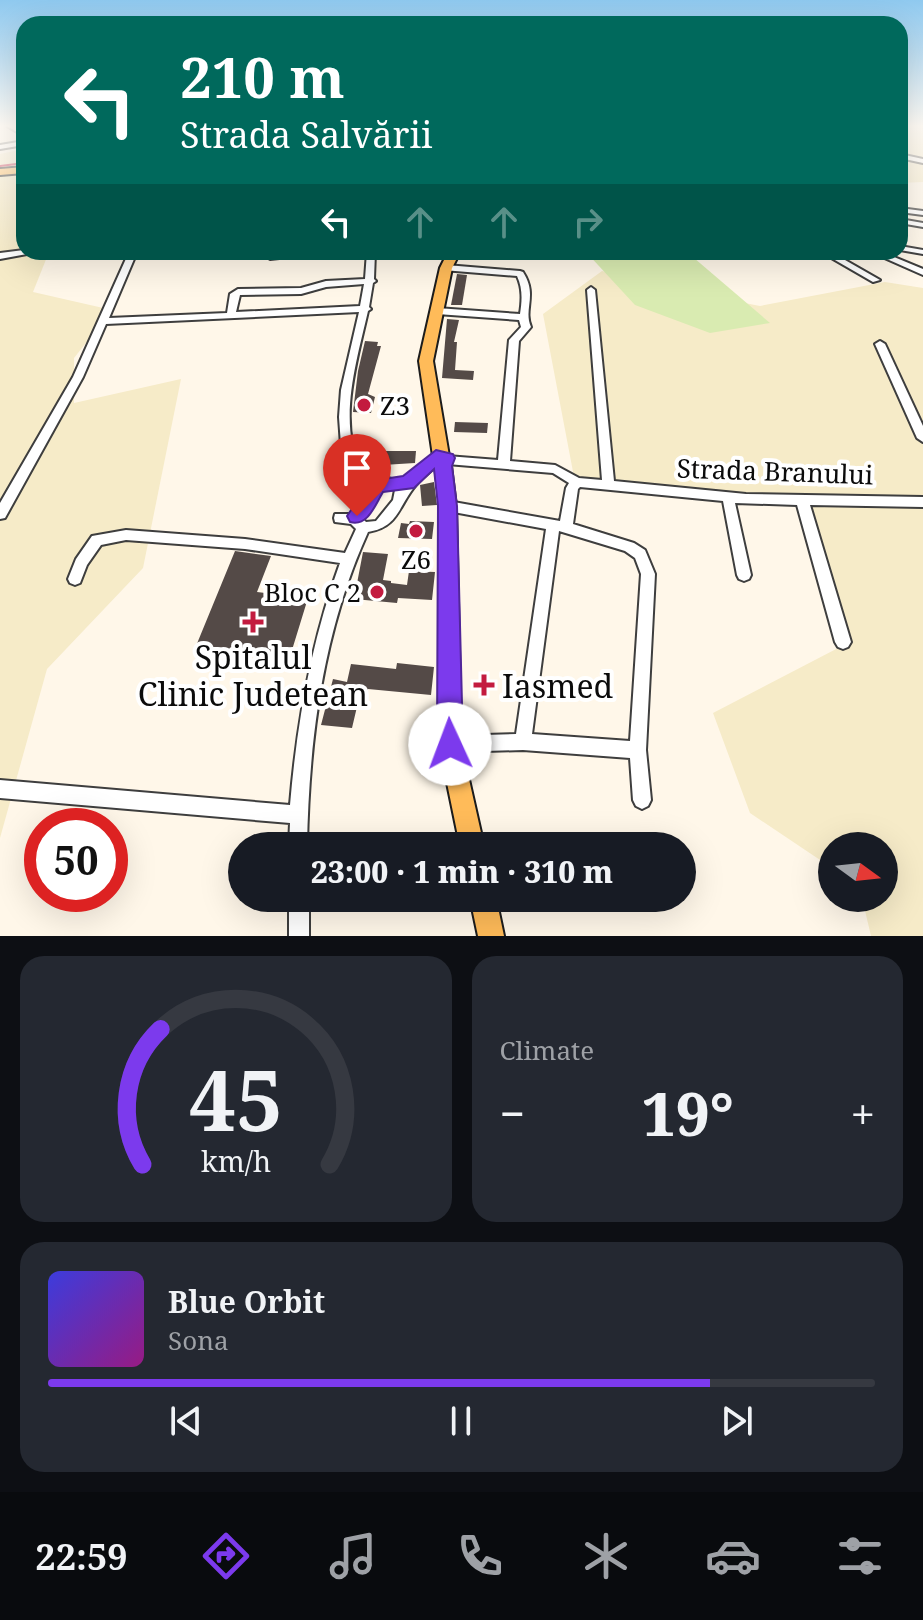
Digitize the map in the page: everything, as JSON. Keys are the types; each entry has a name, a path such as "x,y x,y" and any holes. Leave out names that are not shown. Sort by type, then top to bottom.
{"main road":[{"path":"450,260 426,361 448,506 450,744 469,832"},
{"path":"486,912 491,936"}],"street":[{"path":"0,256 16,254"},
{"path":"0,267 12,255"},
{"path":"0,514 78,377 130,260"},
{"path":"371,260 372,281 344,392 343,423 356,472 373,486 400,490"},
{"path":"840,260 876,280"},
{"path":"894,260 923,272"},
{"path":"446,268 520,274 524,279 525,330 514,340 504,463"},
{"path":"231,314 234,294 238,292 301,291 326,284 372,281"},
{"path":"591,290 608,484"},
{"path":"103,321 366,309"},
{"path":"437,311 523,317"},
{"path":"880,344 923,438"},
{"path":"340,518 360,524 380,525 400,490 441,461"},
{"name":"Strada Branului","path":"441,461 504,463 555,469 577,482 728,497 923,502"},
{"path":"523,742 560,526 572,488 577,482"},
{"path":"298,832 304,735 324,643 373,486"},
{"path":"728,497 744,575"},
{"path":"802,499 843,642"},
{"path":"448,506 560,526 629,547 645,561 648,574 638,750 642,800"},
{"path":"75,579 81,563 97,540 126,535 245,544 348,559"},
{"path":"450,744 523,742 638,750"},
{"path":"0,789 298,815"},
{"path":"299,912 299,936"}],"shaded area":[{"path":"0,170 16,170 16,260 46,260 33,292 112,310 74,358 74,403 181,379 143,568 47,669 0,838"},
{"path":"908,170 923,170 923,182 908,183"},
{"path":"602,271 648,284 760,306 885,282 923,288 923,936 871,936 865,912 898,912 898,832 818,832 818,859 750,813 713,713 840,647 801,500 574,477 543,314"}],"green space":[{"path":"593,260 696,260 770,323 710,333 635,305"}],"building":[{"path":"457,274 467,275 462,305 451,305"},
{"path":"447,319 459,320 454,342 457,342 455,370 474,371 473,380 442,378"},
{"path":"365,341 378,342 377,346 381,346 368,394 375,397 371,413 353,412"},
{"path":"455,422 488,423 487,433 454,432"},
{"path":"385,451 416,451 415,463 383,465"},
{"path":"434,482 437,505 422,506 420,485"},
{"name":"Z6","path":"410,521 434,522 432,539 398,538 401,523 409,524"},
{"name":"Spitalul Clinic Judetean","path":"235,551 271,556 257,592 308,598 288,663 196,646"},
{"path":"363,552 388,554 383,580 391,583 407,585 409,571 435,572 432,600 398,598 397,603 354,599"},
{"path":"397,663 434,667 431,695 368,689 366,694 360,694 352,728 321,725 333,679 347,682 351,664 396,669"}],"place":[{"name":"Z3","path":"364,405"},
{"name":"Z6","path":"416,531"},
{"name":"Bloc C 2","path":"377,592"},
{"name":"Spitalul Clinic Judetean","path":"253,622"},
{"name":"Iasmed","path":"484,685"}],"route":[{"path":"357,516 377,486 412,481 436,457 446,458 447,463 443,466 448,506 450,744"}]}
